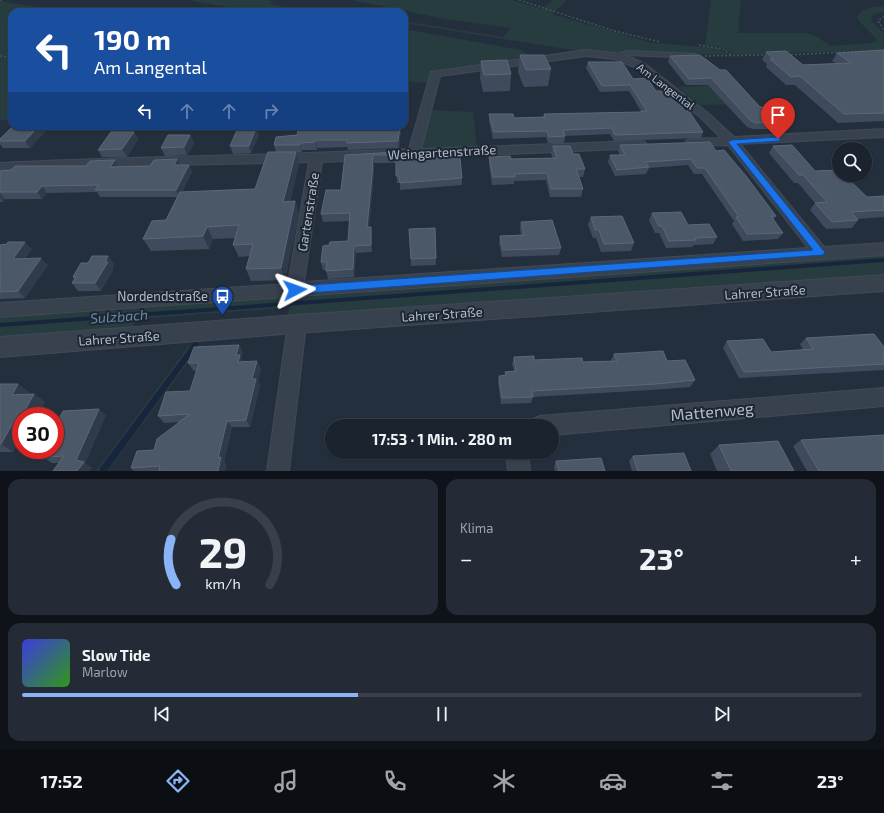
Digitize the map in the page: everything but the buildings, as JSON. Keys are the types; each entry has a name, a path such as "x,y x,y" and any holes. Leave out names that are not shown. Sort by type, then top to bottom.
{"street":[{"name":"Am Langental","path":"414,153 435,74 586,53 615,55 632,60 658,78 704,115 732,142 820,252"},
{"path":"678,144 884,133"},
{"name":"Weingartenstraße","path":"0,167 80,163 316,158 655,144"},
{"name":"Gartenstraße","path":"295,290 316,158"},
{"path":"0,310 820,252 884,249"},
{"name":"Lahrer Straße","path":"0,347 297,324 884,284"},
{"path":"278,471 297,324"},
{"name":"Mattenweg","path":"559,424 884,397"},
{"path":"518,459 519,471"}],"lane":[{"path":"615,55 628,53 695,56"}],"path":[{"path":"519,0 611,30 661,42"},
{"path":"884,16 878,21 884,30"},
{"path":"695,45 723,49 733,56"},
{"path":"783,55 884,50"},
{"path":"695,56 769,55"}],"green space":[{"path":"187,0 266,0 274,1 270,4 291,8 232,8"},
{"path":"351,0 512,0 542,9 553,0 567,0 552,14 652,43 717,48 730,55 578,51 408,24 408,22 503,37 511,28 450,20 408,12 408,8 391,8"},
{"path":"711,0 741,0 738,33 806,33 816,36 830,46 870,43 877,41 857,18 859,14 865,10 872,7 884,6 884,12 873,14 871,21 884,33 884,50 736,55 720,47 705,45"},
{"path":"0,1 43,8 8,8 8,120 0,120"},
{"path":"408,30 521,50 531,57 431,73 426,83 408,81"},
{"path":"727,85 746,104 701,105 678,87"},
{"path":"431,110 473,112 477,147 421,148"},
{"path":"884,255 884,274 288,315 291,298"},
{"path":"285,297 283,308 136,319 132,328 0,338 0,318"},
{"path":"200,346 108,471 96,471 188,347"}],"waterway":[{"name":"Sulzbach","path":"0,325 884,260"},
{"path":"103,471 196,344"}],"place":[{"name":"Nordendstraße","path":"223,316"}],"route":[{"path":"295,290 820,252 732,142 778,139"}]}
